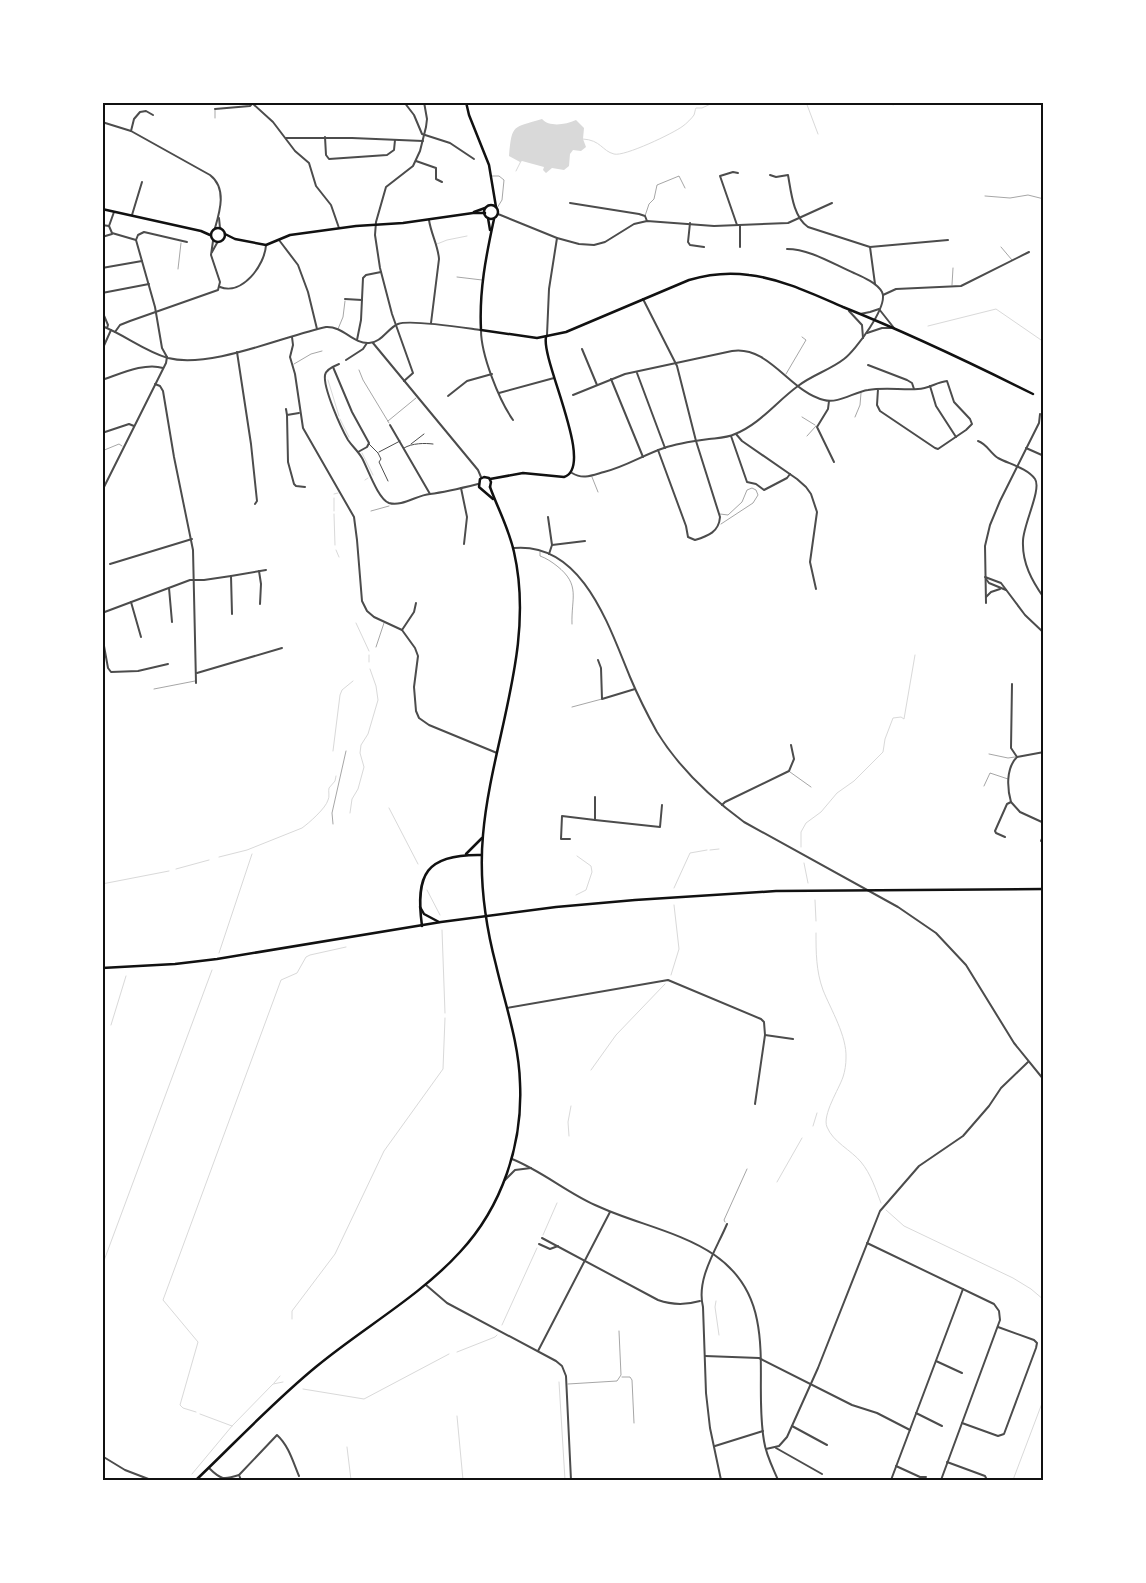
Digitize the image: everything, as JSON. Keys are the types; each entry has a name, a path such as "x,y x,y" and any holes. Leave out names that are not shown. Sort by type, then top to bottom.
{"main road":[{"path":"466,102 492,176 498,214 490,231 482,280 480,301 481,330 523,337 546,338 566,332 678,283 698,277 735,273 779,281 874,319 959,357 1033,394"},
{"path":"485,214 494,194"},
{"path":"210,235 215,228 220,228 225,234 235,239 266,245 290,235 339,228 429,220 473,213 488,207 496,208"},
{"path":"102,209 201,231 210,235 213,241 218,243 223,240 235,239"},
{"path":"473,213 485,214 488,218 490,231"},
{"path":"488,218 494,219"},
{"path":"201,231 212,231"},
{"path":"223,240 225,234"},
{"path":"491,480 526,473 564,477 572,473 574,454 572,434 545,346 546,338"},
{"path":"491,480 486,476 481,477 478,484 494,500"},
{"path":"196,1480 297,1382 425,1284 451,1261 468,1242 488,1213 504,1182 512,1159 518,1119 520,1086 517,1053 484,908 481,855 488,800 513,679 518,643 519,595 514,548 494,500 490,488 491,480"},
{"path":"484,490 490,488"},
{"path":"465,855 482,838"},
{"path":"422,926 420,887 428,870 442,860 465,855 481,855"},
{"path":"102,968 175,964 217,959 441,922 556,907 635,900 728,893 836,890 1044,889"},
{"path":"420,907 424,914 441,922"}],"street":[{"path":"404,102 414,115 422,134 450,143 474,159"},
{"path":"404,381 414,373 396,326 381,272 375,235 386,187 408,171 416,161 425,135 427,119 424,102"},
{"path":"215,109 250,106 251,103 273,122 295,151 309,163 316,186 331,205 339,228"},
{"path":"131,132 134,119 140,112 146,111 153,115"},
{"path":"102,122 131,132 216,180 221,196 220,228"},
{"path":"286,138 423,141"},
{"path":"325,138 326,155 329,158 387,155 394,150 395,139"},
{"path":"416,161 436,168 436,179 442,182"},
{"path":"738,172 720,176 738,225 740,247"},
{"path":"770,175 788,175 796,208 800,218 808,227 870,247 948,240"},
{"path":"132,215 142,182"},
{"path":"570,203 638,214 645,216 647,221"},
{"path":"498,214 557,238 579,244 597,244 606,242 639,222 690,223 714,226 788,223 832,203"},
{"path":"112,233 109,226 114,212"},
{"path":"638,214 639,222"},
{"path":"215,228 219,218"},
{"path":"429,220 430,230 439,252 431,324"},
{"path":"690,223 688,242 690,245 704,248"},
{"path":"102,225 109,226"},
{"path":"102,491 167,358 162,348 156,311 136,240 144,232 187,242"},
{"path":"102,237 112,233 136,240"},
{"path":"546,338 549,288 557,238"},
{"path":"279,240 298,266 308,292 318,329"},
{"path":"213,241 212,259 220,280 220,288"},
{"path":"212,252 218,243"},
{"path":"220,288 224,290 233,287 252,277 261,264 266,245"},
{"path":"870,247 875,285"},
{"path":"787,250 804,251 858,275 875,285 883,296"},
{"path":"572,473 582,477 592,475 620,468 665,448 736,434 764,416 798,386 844,359 863,340 879,309 883,296 896,289 961,286 1029,252"},
{"path":"102,268 142,261"},
{"path":"357,340 361,320 364,276 381,272"},
{"path":"102,293 148,284"},
{"path":"115,332 120,325 204,294 215,292 220,288"},
{"path":"345,299 362,300"},
{"path":"643,299 676,364 696,441 719,513 719,524 712,533 695,540 689,538 658,450"},
{"path":"846,308 862,325 864,331 863,340"},
{"path":"860,314 879,309"},
{"path":"879,309 894,328"},
{"path":"102,312 108,325 107,328"},
{"path":"102,326 147,350 167,358 190,360 237,352 329,327 338,329 357,340 367,343 373,343 396,326 406,322 481,330 492,374 504,408 513,420"},
{"path":"867,333 882,328 894,328"},
{"path":"102,350 111,330"},
{"path":"292,337 294,345 290,357 295,374 299,413 304,432 354,517 358,540 360,591 363,605 370,615 402,630 415,648 418,656 414,687 416,711 419,718 429,725 498,754"},
{"path":"346,360 365,347 367,343"},
{"path":"373,343 481,473 481,477"},
{"path":"582,349 597,385"},
{"path":"573,395 611,379 636,372 744,350 756,355 786,375 798,386 822,400 829,401 878,389 914,389 945,381 949,383 954,402 970,419 972,424 956,437 935,448 878,410 878,389"},
{"path":"237,352 251,444 256,504"},
{"path":"339,364 326,373 326,387 342,428 358,452 381,496 389,504 478,484"},
{"path":"868,365 907,380 912,383 914,389"},
{"path":"102,380 142,368 157,366 163,368"},
{"path":"333,367 352,412 369,443 378,452 381,459 379,462 388,481"},
{"path":"636,372 665,448"},
{"path":"448,396 467,381 492,374"},
{"path":"499,393 554,378"},
{"path":"611,379 643,457"},
{"path":"155,384 160,386 163,391 174,458 192,539 196,682"},
{"path":"930,386 936,406 956,437"},
{"path":"829,401 828,409 817,426 834,462"},
{"path":"286,409 288,415 287,455 289,469 294,484 305,487"},
{"path":"288,415 299,413"},
{"path":"986,602 985,540 996,510 1039,423 1040,414"},
{"path":"102,434 129,424 134,426"},
{"path":"390,425 430,494"},
{"path":"404,449 424,434"},
{"path":"736,434 742,442 806,487 816,505 810,562 816,589"},
{"path":"731,436 748,483 756,484 764,490 782,481 790,474"},
{"path":"378,452 400,441"},
{"path":"978,441 984,443 998,458 1030,474 1037,484 1037,492 1026,521 1023,548 1024,560 1030,576 1044,598"},
{"path":"358,452 369,443"},
{"path":"410,444 433,444"},
{"path":"1026,448 1044,456"},
{"path":"461,488 467,517 464,544"},
{"path":"548,517 552,545 549,554"},
{"path":"110,564 192,539"},
{"path":"552,545 585,541"},
{"path":"514,548 528,548 549,554 573,571 591,592 654,726 670,751 693,778 722,805 756,829 912,915 936,933 966,965 1014,1043 1044,1080"},
{"path":"102,613 190,580 204,580 266,570"},
{"path":"259,571 261,584 260,604"},
{"path":"231,576 232,614"},
{"path":"985,577 988,582 1000,589 1006,590"},
{"path":"985,577 1001,582 1026,615 1044,633"},
{"path":"169,588 172,622"},
{"path":"986,597 991,592 1000,589"},
{"path":"131,602 141,637"},
{"path":"402,630 414,612 416,603"},
{"path":"102,635 110,672 138,671 168,664"},
{"path":"197,672 282,648"},
{"path":"598,660 601,668 602,699 635,689"},
{"path":"1012,684 1011,748 1017,757"},
{"path":"722,805 789,772 794,759 791,746"},
{"path":"1044,752 1017,757 1010,767 1009,780 1010,802 1020,812 1044,823"},
{"path":"595,797 595,820"},
{"path":"1005,837 994,830 1007,804 1010,802"},
{"path":"570,840 561,839 562,816 660,827 662,804"},
{"path":"1044,834 1041,840 1044,843"},
{"path":"507,1008 671,980 761,1019 765,1024 755,1104"},
{"path":"765,1035 793,1039"},
{"path":"766,1449 775,1448 784,1441 792,1426 866,1243 885,1204 919,1166 963,1136 989,1106 1001,1088 1028,1062"},
{"path":"512,1159 532,1168 581,1198 610,1212 679,1236 714,1254 736,1275 751,1301 757,1320 763,1431 766,1449 778,1480"},
{"path":"504,1182 514,1170 532,1168"},
{"path":"538,1351 610,1212"},
{"path":"721,1480 710,1428 703,1307 700,1301 702,1281 727,1224"},
{"path":"542,1238 664,1302 679,1304 700,1301"},
{"path":"866,1243 997,1307 1000,1316 998,1327 941,1480"},
{"path":"539,1244 550,1249 558,1246"},
{"path":"425,1284 446,1303 538,1351 562,1366 565,1370 571,1480"},
{"path":"891,1480 963,1289"},
{"path":"962,1423 998,1436 1004,1434 1037,1343 1034,1340 998,1327"},
{"path":"705,1356 759,1358 852,1405 877,1414 910,1430"},
{"path":"936,1361 962,1373"},
{"path":"916,1413 942,1426"},
{"path":"792,1426 827,1444"},
{"path":"715,1446 763,1431"},
{"path":"209,1468 224,1479 239,1475 276,1435 289,1451 299,1476"},
{"path":"775,1448 822,1474"},
{"path":"102,1456 125,1470 151,1480"},
{"path":"948,1462 985,1476 987,1480"},
{"path":"896,1466 920,1477 926,1477"},
{"path":"239,1475 241,1480"}],"lane":[{"path":"215,109 215,118"},
{"path":"492,176 499,176 504,180 502,200 496,208"},
{"path":"645,216 648,204 654,199 657,186 679,176 685,188"},
{"path":"985,196 1010,198 1028,195 1044,199"},
{"path":"178,269 182,241"},
{"path":"1001,247 1012,260"},
{"path":"952,287 953,268"},
{"path":"457,277 482,280"},
{"path":"338,329 343,317 345,299"},
{"path":"786,375 806,340 802,337"},
{"path":"293,365 311,354 322,350"},
{"path":"359,370 390,425"},
{"path":"855,416 860,405 861,392"},
{"path":"388,422 417,397"},
{"path":"802,417 817,426 807,436"},
{"path":"102,451 119,444 124,446"},
{"path":"592,475 598,492"},
{"path":"719,513 728,515 742,502 747,490 752,488 756,490 758,495 753,503 719,524"},
{"path":"371,511 389,504"},
{"path":"540,551 540,556 560,569 570,578 573,584 572,624"},
{"path":"376,647 384,622"},
{"path":"154,689 196,682"},
{"path":"572,707 602,699"},
{"path":"333,824 332,813 346,751"},
{"path":"989,754 1008,758 1017,757"},
{"path":"789,772 811,787"},
{"path":"984,786 990,773 1009,780"},
{"path":"727,1224 724,1220 747,1169"},
{"path":"619,1331 620,1377"},
{"path":"566,1384 615,1382 620,1377 630,1377 632,1380 634,1423"}],"shaded area":[{"path":"542,119 545,122 558,124 576,120 584,128 583,139 586,147 581,151 573,150 570,154 569,166 564,170 552,168 546,173 543,170 544,167 520,162 509,156 511,138 516,128"}],"waterway":[{"path":"583,139 598,143 610,153 628,152 660,139 678,129 692,118 696,108 702,108 715,102"},
{"path":"806,102 818,134"},
{"path":"516,171 521,161"},
{"path":"437,244 467,236"},
{"path":"928,326 996,309 1044,342"},
{"path":"328,380 339,416"},
{"path":"340,419 349,437"},
{"path":"362,453 373,475"},
{"path":"334,494 338,493"},
{"path":"334,498 334,511"},
{"path":"334,514 335,545"},
{"path":"336,550 339,557"},
{"path":"356,623 369,651"},
{"path":"369,655 369,662"},
{"path":"801,847 801,832 806,823 821,812 837,793 854,781 883,752 885,739 893,718 901,717 904,719 915,655"},
{"path":"350,813 352,799 358,789 364,767 360,753 361,745 368,734 378,700 376,686 370,669"},
{"path":"333,751 340,695 342,690 353,681"},
{"path":"219,857 247,850 302,828 327,803 329,788 335,781 336,776"},
{"path":"389,808 418,864"},
{"path":"710,850 719,849"},
{"path":"674,888 690,853 707,850"},
{"path":"219,953 252,854"},
{"path":"576,895 586,890 592,872 591,866 577,856"},
{"path":"176,869 209,860"},
{"path":"804,863 808,883"},
{"path":"102,884 169,871"},
{"path":"427,890 440,915"},
{"path":"815,900 816,921"},
{"path":"671,975 679,949 674,905"},
{"path":"442,930 445,1013"},
{"path":"816,933 819,976 823,990 838,1023 846,1050 844,1072 829,1109 826,1122 827,1127 833,1137 865,1167 881,1203"},
{"path":"196,1412 183,1408 180,1405 198,1342 163,1300 281,980 297,973 306,957 346,947"},
{"path":"102,1266 212,970"},
{"path":"111,1025 126,976"},
{"path":"591,1070 616,1035 665,984"},
{"path":"292,1319 292,1311 335,1254 384,1151 443,1069 445,1018"},
{"path":"569,1136 568,1122 571,1106"},
{"path":"813,1126 817,1113"},
{"path":"777,1182 802,1138"},
{"path":"543,1235 557,1203"},
{"path":"886,1210 904,1226 1013,1278 1044,1300"},
{"path":"502,1325 537,1248"},
{"path":"716,1301 715,1307 719,1335"},
{"path":"457,1352 497,1335"},
{"path":"303,1389 364,1399 449,1354"},
{"path":"274,1383 280,1376"},
{"path":"192,1474 232,1426 273,1384 283,1382"},
{"path":"559,1382 565,1480"},
{"path":"1013,1480 1044,1398"},
{"path":"200,1414 232,1426"},
{"path":"457,1416 463,1480"},
{"path":"347,1447 351,1480"}]}
